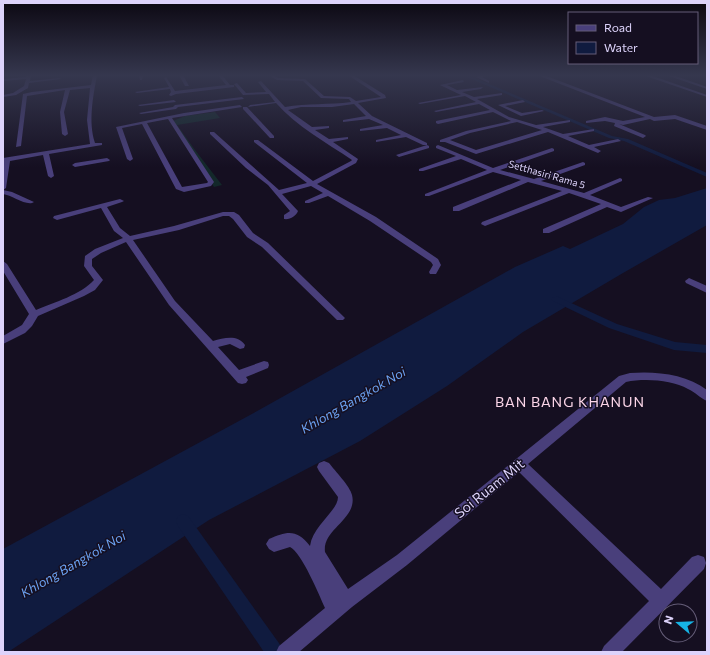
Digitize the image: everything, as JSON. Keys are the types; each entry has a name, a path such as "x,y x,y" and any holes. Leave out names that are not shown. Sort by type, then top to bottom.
{"street":[{"path":"18,146 24,106"},
{"path":"64,106 62,112 65,134"},
{"path":"75,166 87,155 92,145 90,139 91,106"},
{"path":"141,112 157,106"},
{"path":"176,106 179,116"},
{"path":"130,159 119,128 144,123 151,120 235,106"},
{"path":"244,106 272,137"},
{"path":"277,193 312,184 356,160 311,129 281,106"},
{"path":"285,109 325,106"},
{"name":"Setthasiri Rama 5","path":"358,106 370,117 426,146 437,145 460,157 493,170 584,195 622,210 650,198"},
{"path":"436,110 463,106"},
{"path":"483,106 516,121 548,130 598,151"},
{"path":"487,108 498,106"},
{"path":"501,106 521,115 542,111"},
{"path":"620,106 650,117 658,119 675,117 707,128"},
{"path":"438,122 493,111"},
{"path":"144,123 179,190 208,185 211,182 169,117"},
{"path":"346,121 370,117"},
{"path":"643,136 616,125 650,117"},
{"path":"588,122 605,119 623,123"},
{"path":"437,145 445,140 468,132 516,121"},
{"path":"536,126 568,121"},
{"path":"362,130 387,126"},
{"path":"311,129 327,127"},
{"path":"445,140 476,152 548,130"},
{"path":"562,136 592,130"},
{"path":"212,133 248,167 270,184 294,211 293,214 287,217"},
{"path":"378,141 407,135"},
{"path":"328,141 346,138"},
{"path":"256,141 312,184 373,218 435,261 437,265 433,272"},
{"path":"588,147 618,141"},
{"path":"92,145 100,144"},
{"path":"399,155 426,146"},
{"path":"427,195 552,150"},
{"path":"46,153 51,176"},
{"path":"3,188 5,160 46,153 87,155 107,160"},
{"path":"421,170 460,157"},
{"path":"456,210 532,180 583,164"},
{"path":"584,195 620,180"},
{"path":"485,224 568,191"},
{"path":"3,192 10,192 30,202"},
{"path":"307,202 329,193"},
{"path":"57,218 120,201"},
{"path":"546,232 608,204"},
{"path":"103,205 117,229 128,238 172,303 240,378 264,365"},
{"path":"3,340 26,327 30,323 34,314 92,288 98,283 99,278 88,266 88,258 98,251 128,238 176,228 223,214 234,215 250,234 265,245 340,318"},
{"path":"3,264 34,314"},
{"path":"689,281 707,290"},
{"path":"211,346 227,340 237,342 240,345"},
{"name":"Soi Ruam Mit","path":"291,648 340,606 402,560 623,379 642,376 686,383 707,396"},
{"path":"519,464 661,601"},
{"path":"324,467 345,495 346,499 342,510 317,540 316,547 340,606"},
{"path":"274,544 289,540 298,543 340,606"},
{"path":"610,652 698,563"}],"green space":[{"path":"215,112 220,118 177,125 222,185 214,187 173,121 185,116"}],"water":[{"name":"Khlong Bangkok Noi","path":"707,188 707,225 523,332 447,386 360,441 209,520 8,652 3,652 3,549 259,410 515,267 563,246 570,249 623,224 644,207 659,200 675,198"}],"waterway":[{"path":"536,106 611,137 626,140 707,175"},
{"path":"556,299 613,326 674,346 707,349"},
{"path":"183,521 275,652"}],"district":[{"name":"BAN BANG KHANUN","path":"570,401"}]}
